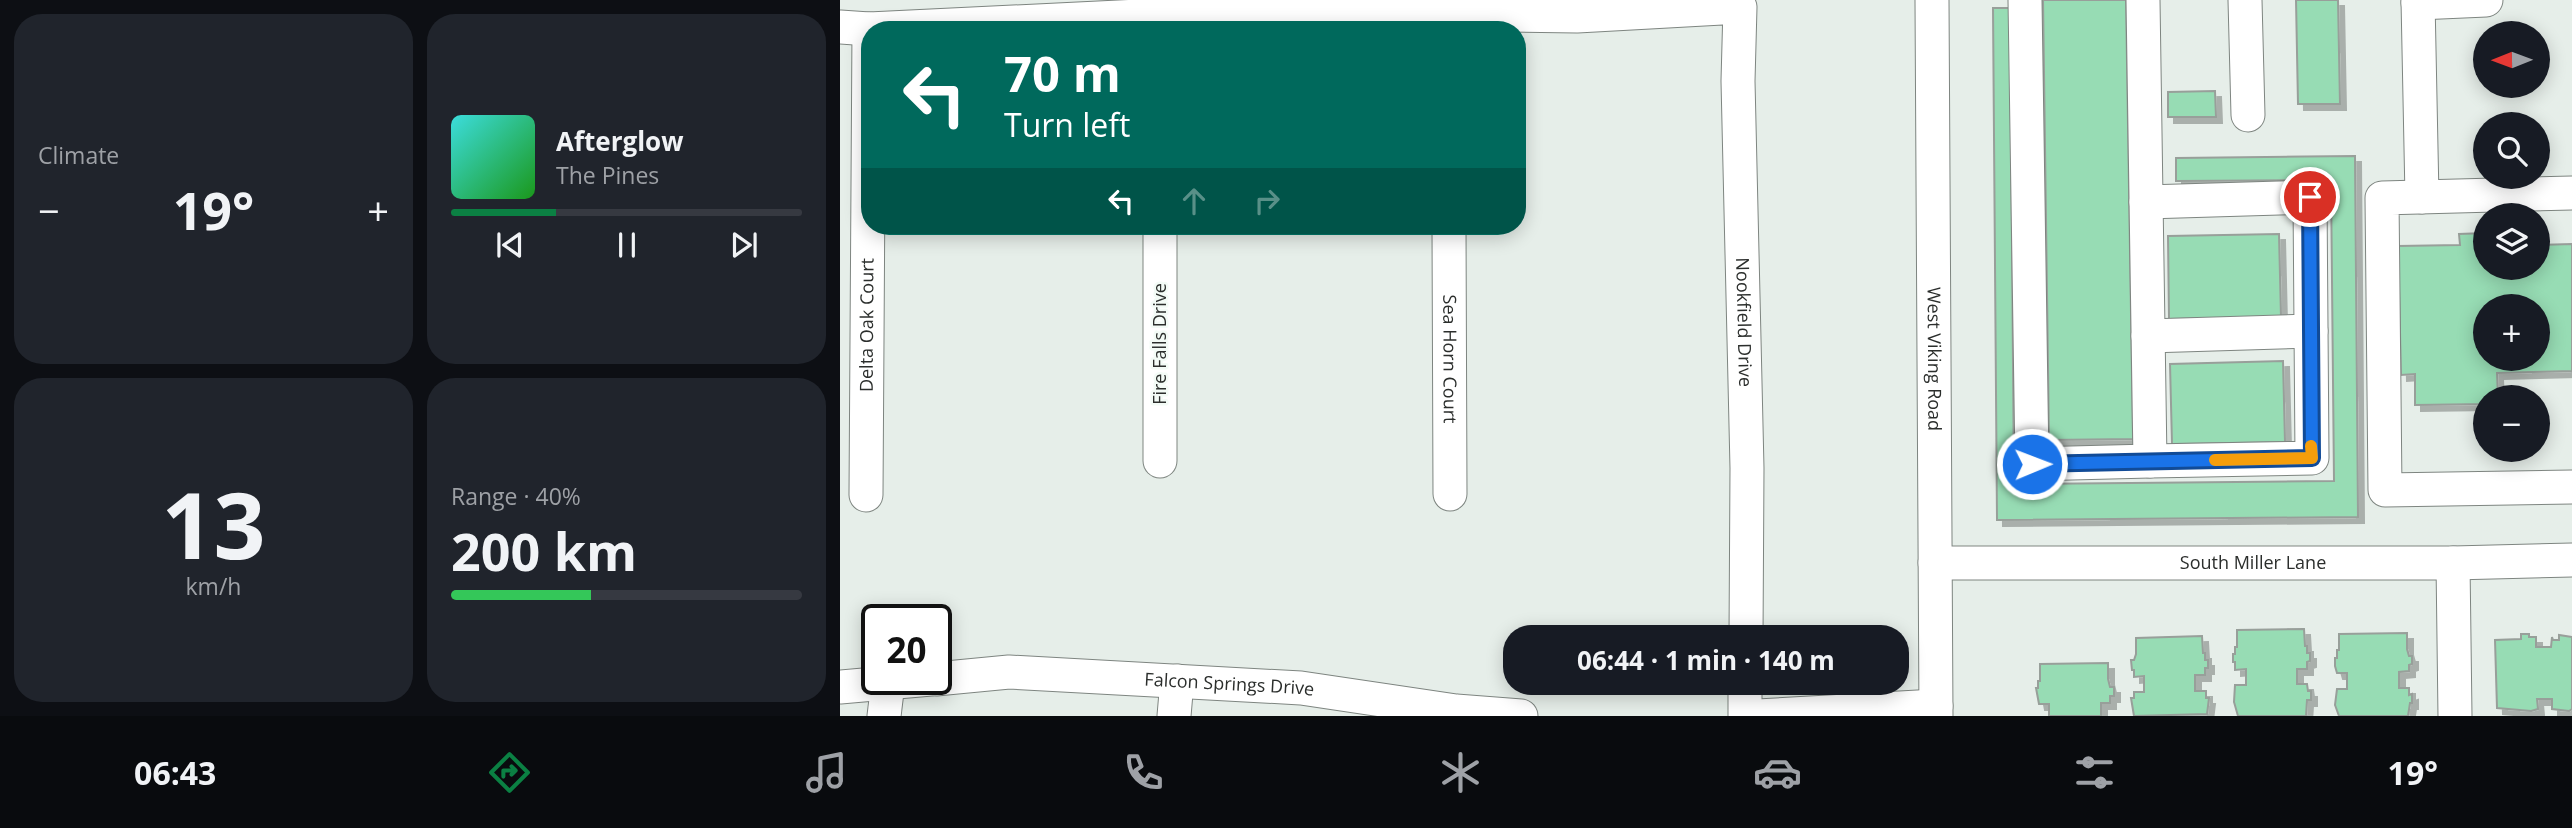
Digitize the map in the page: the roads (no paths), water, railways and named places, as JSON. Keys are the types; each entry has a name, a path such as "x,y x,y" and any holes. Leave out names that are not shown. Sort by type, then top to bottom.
{"street":[{"name":"West Viking Road","path":"1932,0 1936,711"},
{"path":"2025,0 2032,464 2312,458 2310,197 2146,202"},
{"path":"2143,0 2150,461"},
{"path":"2245,0 2248,115"},
{"path":"2422,197 2418,1 2486,0"},
{"name":"Nookfield Drive","path":"1470,21 1740,7 1738,81 1747,468 1746,625"},
{"path":"1019,21 1160,15 1408,21"},
{"name":"Delta Oak Court","path":"854,28 866,495"},
{"path":"2572,193 2382,198 2385,490 2572,487"},
{"name":"Fire Falls Drive","path":"1160,235 1160,461"},
{"name":"Sea Horn Court","path":"1449,235 1450,494"},
{"path":"2148,336 2311,331"},
{"name":"South Miller Lane","path":"1935,563 2453,563 2572,560"},
{"path":"2453,563 2455,716"},
{"name":"Falcon Springs Drive","path":"952,677 1009,672 1301,688 1456,714 1521,716"},
{"path":"1174,716 1177,681"},
{"name":"Falcon Springs Drive","path":"840,687 861,685"},
{"path":"884,716 887,695"},
{"path":"1745,695 1745,716"},
{"path":"1758,716 1936,711"}]}
